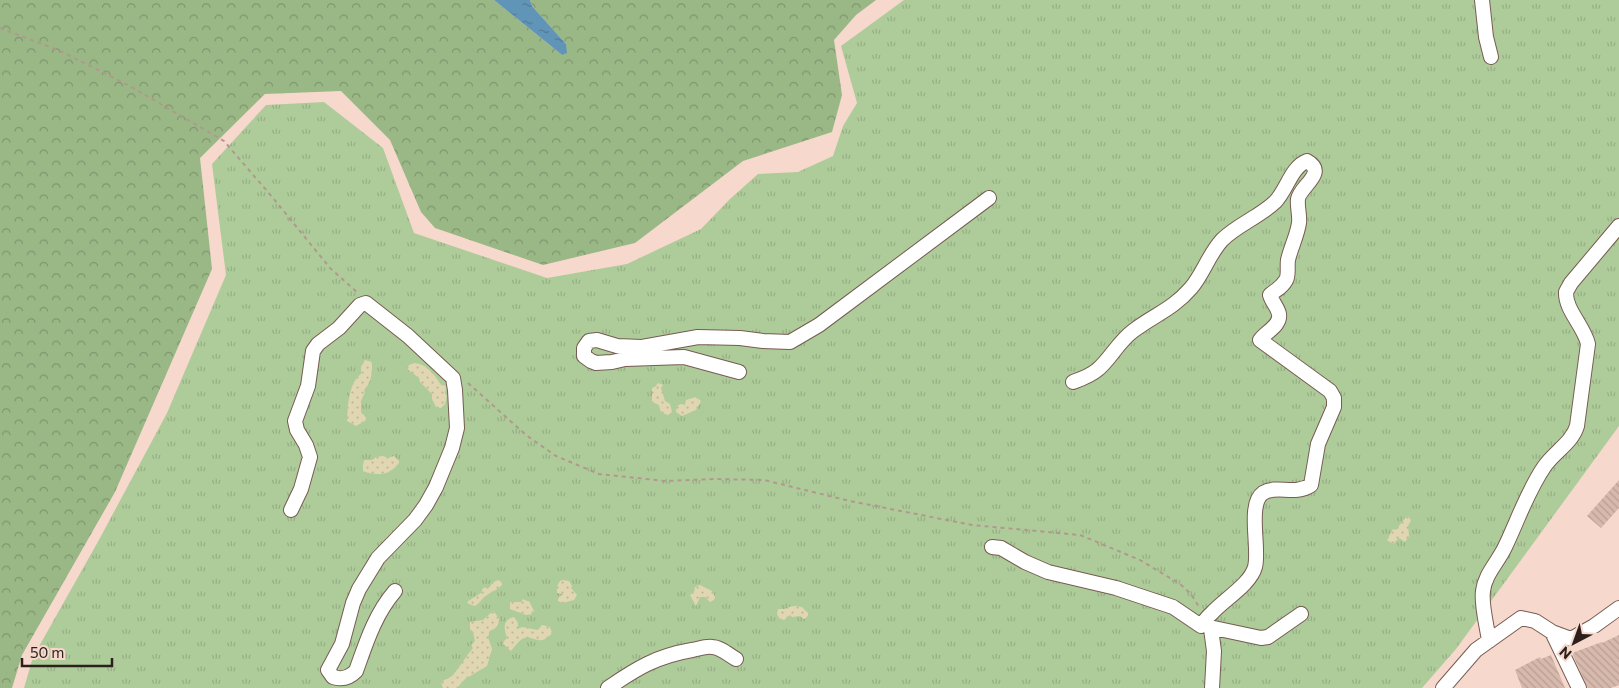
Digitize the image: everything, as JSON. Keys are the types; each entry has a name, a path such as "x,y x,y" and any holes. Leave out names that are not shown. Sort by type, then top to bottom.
{"lane":[{"path":"1482,0 1486,37 1491,57"},
{"path":"992,547 1001,548 1025,562 1048,572 1116,588 1173,607 1202,626 1210,614 1253,574 1256,567 1257,551 1255,512 1259,498 1263,493 1303,490 1310,485 1318,444 1334,407 1334,398 1330,392 1260,340 1264,333 1270,331 1278,320 1279,315 1270,295 1279,290 1282,283 1286,280 1288,262 1299,221 1298,198 1301,191 1308,186 1315,174 1311,163 1307,161 1299,166 1285,190 1274,203 1229,234 1221,242 1181,300 1170,308 1156,314 1132,331 1099,369 1073,382"},
{"path":"739,372 684,357 625,359 596,363 591,362 584,356 584,348 589,341 597,340 617,346 642,347 698,337 790,342 819,325 989,198"},
{"path":"1489,641 1482,594 1484,583 1505,548 1521,508 1538,476 1546,464 1572,437 1577,426 1588,344 1586,336 1568,304 1566,292 1619,226"},
{"path":"292,510 301,489 310,457 306,444 297,430 295,420 308,386 313,351 318,344 339,328 360,306 366,303 414,341 453,378 456,390 457,428 452,448 426,505 416,520 378,558 359,589 353,603 342,644 328,670 333,677 338,679 350,677 356,671 375,621 385,602 395,591"},
{"path":"1443,688 1476,650 1521,618 1535,621 1552,632 1571,638 1594,626 1619,608"},
{"path":"1212,688 1214,651 1211,629 1214,628 1261,638 1268,637 1301,614"},
{"path":"1552,632 1579,688"},
{"path":"608,688 650,662 673,654 712,647 736,659"}],"green space":[{"path":"0,0 494,0 562,55 566,44 532,6 530,0 876,0 856,15 834,40 842,95 832,132 743,161 635,243 543,265 435,228 421,212 390,140 341,91 265,94 200,158 212,269 115,492 22,655 12,688 0,688"},
{"path":"904,0 1619,0 1619,426 1456,649 1422,688 24,688 33,657 167,413 226,275 212,164 266,105 324,102 383,148 414,233 547,278 627,264 701,229 758,174 798,172 833,156 843,126 857,103 841,46"}],"sand":[{"path":"365,360 372,362 372,373 361,401 361,411 366,418 365,421 356,426 347,421 348,403 353,384 361,374 361,367"},
{"path":"413,363 426,367 441,385 446,386 445,393 447,396 445,404 441,408 436,407 432,394 420,382 419,378 407,369"},
{"path":"658,383 663,385 661,388 665,401 670,404 672,412 668,415 662,412 659,405 652,402 652,389"},
{"path":"696,397 701,401 696,410 682,416 676,412 677,406 685,405 686,400"},
{"path":"383,456 388,458 394,456 399,463 384,474 373,474 363,471 363,462 365,460 372,460"},
{"path":"1408,516 1411,520 1408,526 1409,536 1405,542 1399,538 1393,544 1387,540 1393,529 1396,530"},
{"path":"498,580 503,583 498,589 485,596 477,605 475,606 467,602 481,593 483,588 490,587 492,583"},
{"path":"563,580 569,581 572,586 571,588 577,595 574,600 562,603 558,601 558,598 563,594 557,593 557,586"},
{"path":"700,585 712,591 715,597 710,602 705,597 700,597 696,606 690,595 694,592 695,587"},
{"path":"523,599 529,601 534,611 532,614 526,615 510,609 510,602 521,602"},
{"path":"795,606 802,607 808,613 808,617 804,619 800,616 792,617 790,615 784,620 779,618 777,614 778,609"},
{"path":"493,611 499,620 497,626 490,631 488,637 492,649 487,666 465,679 457,688 443,688 441,683 454,674 473,648 471,645 475,641 473,632 470,629 470,622 483,620"},
{"path":"514,617 518,623 518,629 522,627 538,630 542,625 550,627 552,633 543,640 522,639 511,651 502,643 507,638 505,628 507,620"}],"water":[{"path":"494,0 530,0 532,6 566,44 567,53 562,55"}],"building":[{"path":"1619,480 1619,508 1601,528 1587,516"},
{"path":"1619,635 1619,685 1611,688 1588,688 1572,653"},
{"path":"1551,655 1565,688 1522,688 1515,670 1540,657 1541,659"}]}
